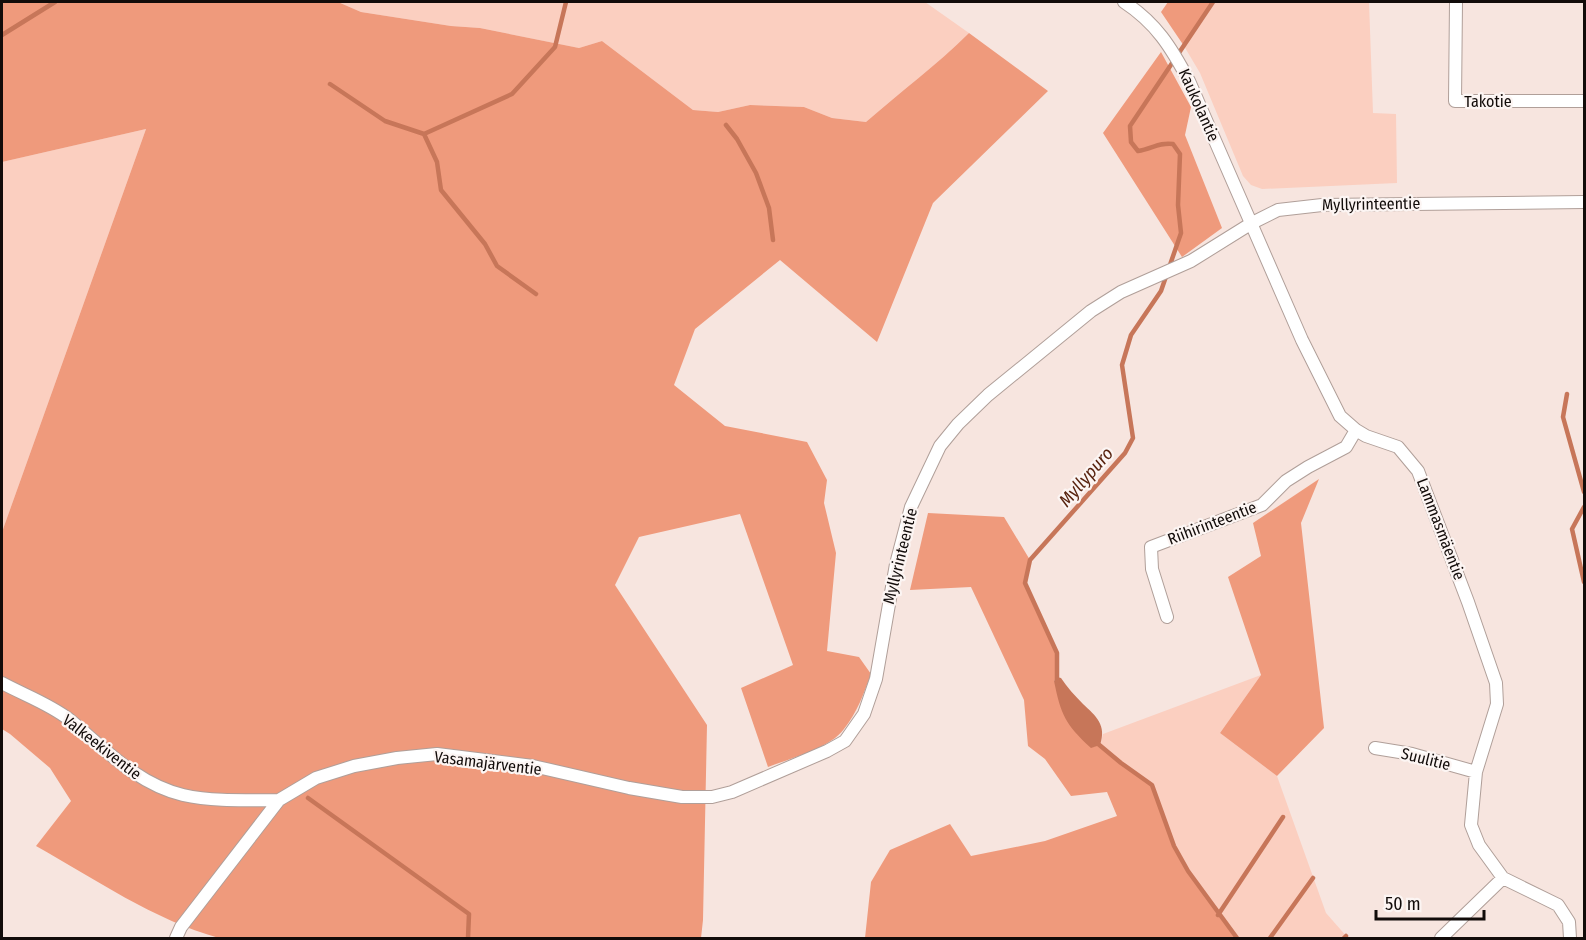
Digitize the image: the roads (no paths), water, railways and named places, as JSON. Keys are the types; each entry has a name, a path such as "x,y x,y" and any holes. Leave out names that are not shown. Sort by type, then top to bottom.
{"street":[{"name":"Kaukolantie","path":"1124,2 1149,21 1168,43 1189,81 1251,223"},
{"name":"Takotie","path":"1456,2 1455,101 1584,101"},
{"name":"Myllyrinteentie","path":"732,792 827,751 844,741 855,729 864,714 876,679 896,564 912,507 940,446 988,394 1091,310 1121,292 1199,257 1251,223 1278,210 1322,205 1584,202"},
{"name":"Lammasmäentie","path":"1251,223 1302,340 1340,416 1366,436 1398,447 1418,471 1496,683 1497,704 1476,772 1471,825 1479,845 1503,878"},
{"name":"Riihirinteentie","path":"1167,617 1152,569 1150,547 1262,504 1286,481 1346,447 1356,430"},
{"name":"Valkeekiventie","path":"2,683 69,719 134,774 150,783 184,795 240,800 279,800"},
{"name":"Suulitie","path":"1375,748 1412,754 1476,772"},
{"name":"Vasamajärventie","path":"176,939 181,927 279,800 316,778 354,766 437,754 533,766 682,797 712,797 732,792"},
{"path":"1441,939 1503,878 1558,904 1569,922 1570,939"}],"waterway":[{"path":"2,35 55,2"},
{"path":"330,84 385,121 424,134 512,94 555,47 566,2"},
{"name":"Myllypuro","path":"1057,682 1057,653 1025,583 1030,560 1125,453 1133,438 1122,365 1131,335 1161,291 1181,233 1178,205 1180,154 1173,144 1138,151 1131,142 1130,126 1213,2"},
{"path":"726,125 737,139 756,173 769,208 773,240"},
{"path":"424,134 437,162 441,190 485,244 497,266 536,294"},
{"path":"1567,394 1563,417 1584,492"},
{"path":"1584,507 1572,529 1584,582"},
{"name":"Myllypuro","path":"1097,743 1152,785 1174,846 1188,871 1237,938"},
{"path":"308,798 469,914 468,938"},
{"path":"1218,915 1283,817"},
{"path":"1270,938 1313,878"}]}
